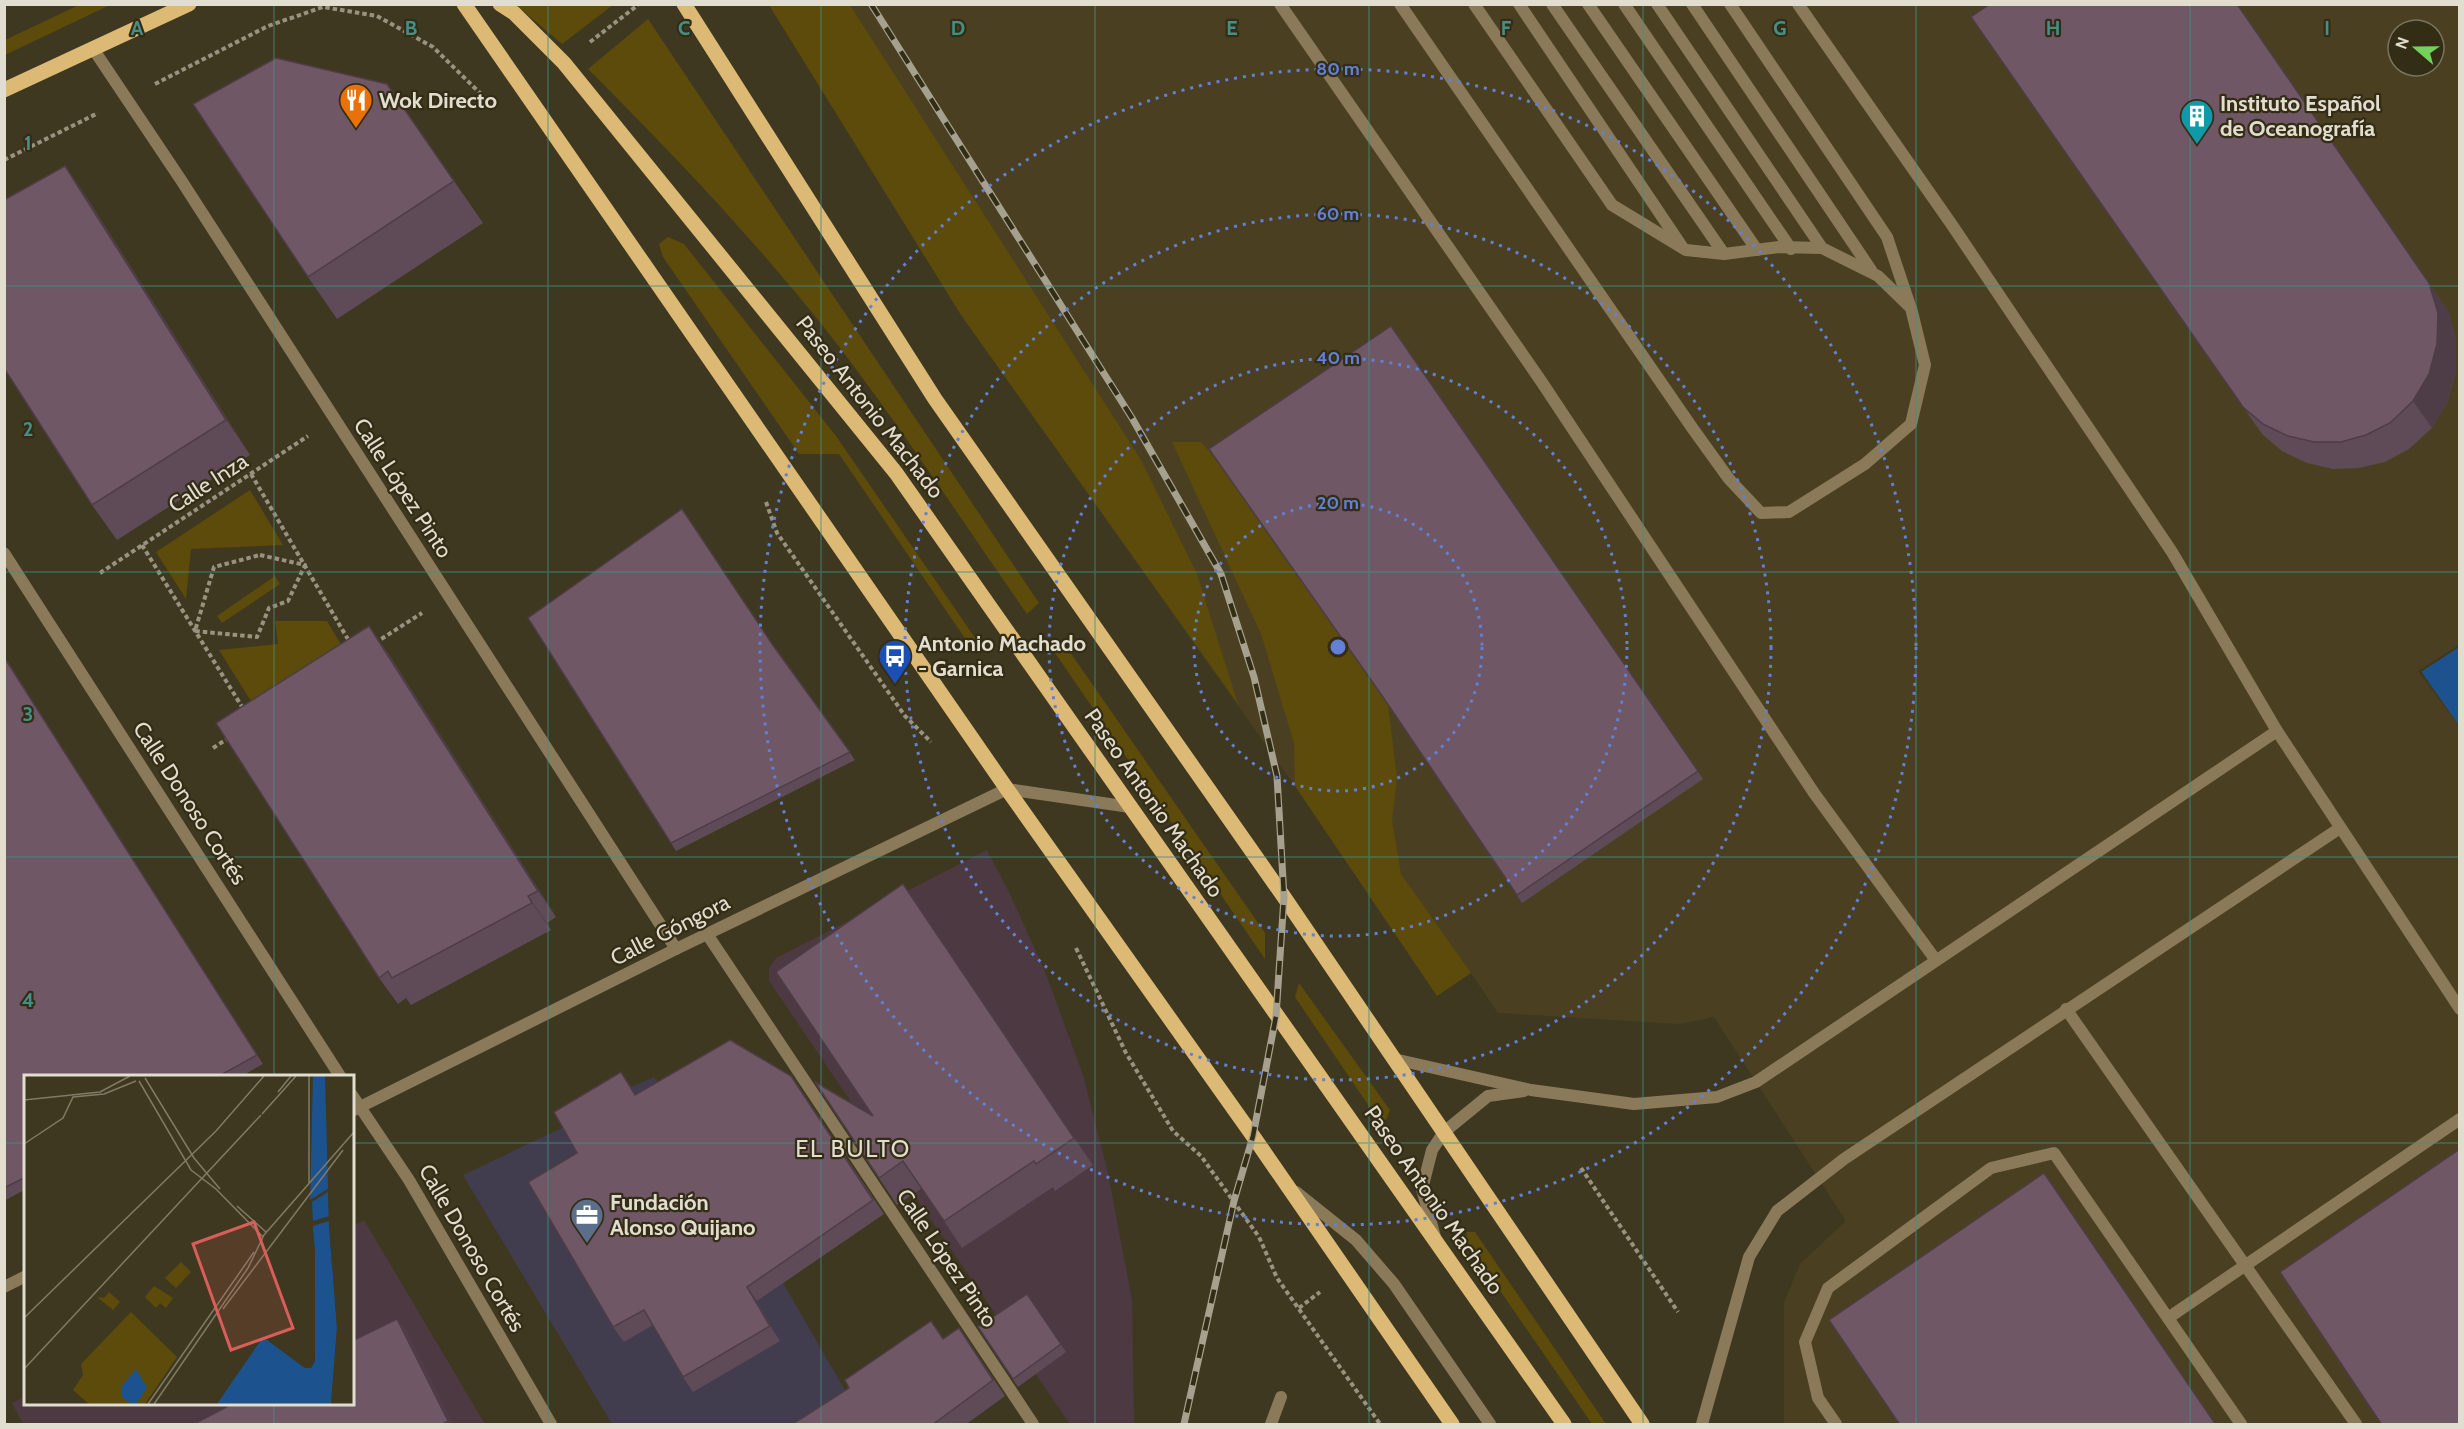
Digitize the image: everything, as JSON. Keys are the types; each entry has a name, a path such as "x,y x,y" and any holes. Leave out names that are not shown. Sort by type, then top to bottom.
{"main road":[{"path":"4,90 189,4"},
{"path":"464,4 1007,789 1288,1186 1452,1425"},
{"name":"Paseo Antonio Machado","path":"500,4 514,13 564,63 896,473 1564,1425"},
{"name":"Paseo Antonio Machado","path":"684,4 935,399 1394,1059 1642,1425"}],"street":[{"path":"1280,4 1534,371 1815,794 1935,960"},
{"path":"1400,4 1729,479 1761,513 1789,512 1865,464 1911,424 1925,365 1911,308 1887,237 1731,4"},
{"path":"1474,4 1612,205 1684,249 1724,254 1779,247 1822,248 1873,273"},
{"path":"1519,4 1684,249"},
{"path":"1552,4 1724,254"},
{"path":"1588,4 1756,250"},
{"path":"1624,4 1791,249"},
{"path":"1657,4 1822,248"},
{"path":"1692,4 1873,273 1911,308"},
{"path":"1798,4 1952,225 2172,552 2277,731 2460,1009"},
{"name":"Calle López Pinto","path":"94,50 676,949"},
{"name":"Calle Donoso Cortés","path":"4,553 339,1075"},
{"path":"1394,1059 1531,1090 1634,1104 1717,1096 1756,1082 2277,731"},
{"path":"1007,789 1130,807"},
{"name":"Calle Góngora","path":"356,1109 676,949 1007,789"},
{"path":"1702,1425 1749,1257 1777,1211 1844,1159 2340,828"},
{"name":"Calle López Pinto","path":"707,934 1033,1425"},
{"path":"2066,1009 2356,1425"},
{"path":"1438,1245 1422,1189 1432,1150 1444,1132 1488,1096 1531,1090"},
{"name":"Calle Donoso Cortés","path":"356,1109 409,1180 551,1425"},
{"path":"2168,1318 2460,1119"},
{"path":"1836,1425 1818,1398 1805,1342 1828,1288 1991,1168 2054,1153 2241,1425"},
{"path":"1288,1186 1356,1240 1394,1284 1490,1425"},
{"path":"4,1287 24,1277"},
{"path":"1271,1425 1281,1397"}],"path":[{"path":"582,48 638,6"},
{"path":"4,160 268,26 323,7 377,16 433,47 488,101"},
{"name":"Calle Inza","path":"100,573 333,419"},
{"path":"251,474 351,645"},
{"path":"763,495 777,533 905,716 938,749"},
{"path":"142,545 247,714"},
{"path":"195,630 214,567 260,555 305,565"},
{"path":"195,630 257,636 269,608 288,601 305,565"},
{"path":"366,649 448,596"},
{"path":"213,748 233,735"},
{"path":"1072,940 1126,1053 1173,1131 1201,1156 1259,1237 1277,1278 1380,1425"},
{"path":"1581,1168 1678,1312"}],"shaded area":[{"path":"79,5 110,5 5,55 5,40"},
{"path":"516,5 613,5 562,44"},
{"path":"769,5 2459,5 2459,647 2421,672 2460,725 2459,1424 1784,1424 1784,1303 1800,1264 1846,1221 1714,1017 1680,1024 1498,1013 1471,973 1437,996 1295,786 961,315"},
{"path":"769,5 850,5 1141,460 1197,574 1238,704 961,315"},
{"path":"648,19 1039,603 1027,614 906,438 802,300 713,198 588,69"},
{"path":"668,237 684,244 836,436 982,648 975,653 839,454 799,454 663,257 659,244"},
{"path":"1172,442 1201,442 1214,457 1388,704 1397,778 1392,821 1401,874 1471,973 1437,996 1295,786 1294,743 1261,634"},
{"path":"250,490 283,545 191,549 186,599 156,552"},
{"path":"275,576 280,584 222,623 217,616"},
{"path":"275,621 327,621 345,651 254,706 219,650 278,644"},
{"path":"1063,642 1265,933 1265,959 1053,650"},
{"path":"987,850 1044,969 1083,1075 1108,1173 1132,1300 1134,1424 1069,1423 769,981 769,968 776,958"},
{"path":"1299,983 1390,1110 1386,1120 1377,1118 1295,997"},
{"path":"654,1077 783,1283 850,1399 874,1424 612,1424 463,1175 564,1127 631,1087"},
{"path":"364,1220 485,1424 23,1424 12,1403 24,1397 24,1405 354,1405 354,1225"},
{"path":"1467,1232 1475,1232 1606,1424 1592,1424 1466,1241"}],"water":[{"path":"2459,647 2459,725 2421,671"}],"pier":[{"path":"2460,644 2459,647 2421,672 2460,728 2418,671"}],"building":[{"name":"Instituto Español de Oceanografía","path":"1990,4 2237,4 2429,283 2438,313 2437,344 2429,374 2413,401 2390,423 2366,435 2341,442 2314,442 2288,436 2263,424 2243,407 1971,17"},
{"path":"276,58 387,84 454,181 308,277 193,104"},
{"path":"65,166 226,420 92,505 4,368 4,200"},
{"path":"1391,326 1698,771 1517,895 1383,697 1209,449"},
{"path":"682,509 772,644 850,752 671,843 528,618"},
{"path":"369,626 538,891 528,896 532,903 392,978 388,971 379,978 216,723"},
{"path":"4,657 257,1055 221,1075 24,1075 24,1178 4,1188"},
{"path":"903,884 1074,1138 1036,1164 1034,1161 944,1221 903,1161 879,1178 815,1082 873,1116 776,972"},
{"path":"730,1040 791,1076 873,1200 747,1287 770,1326 683,1377 644,1310 613,1327 528,1182 577,1153 554,1112 621,1072 635,1095"},
{"path":"2460,1149 2460,1425 2382,1425 2280,1272"},
{"path":"2044,1173 2216,1425 1900,1425 1829,1320"},
{"path":"1027,1294 1061,1344 1013,1379 978,1327"},
{"path":"397,1319 448,1421 441,1425 192,1425 230,1405 354,1405 354,1340"},
{"path":"931,1321 943,1339 959,1328 993,1380 932,1425 791,1425 849,1388 845,1380"}],"railway":[{"path":"871,4 1132,418 1221,574 1254,677 1277,776 1284,897 1276,1016 1253,1136 1234,1201 1184,1424"}],"place":[{"name":"Wok Directo","path":"356,129"},
{"name":"Instituto Español de Oceanografía","path":"2197,145"},
{"name":"Antonio Machado - Garnica","path":"895,685"},
{"name":"Fundación Alonso Quijano","path":"587,1244"}],"district":[{"name":"EL BULTO","path":"853,1148"}]}
